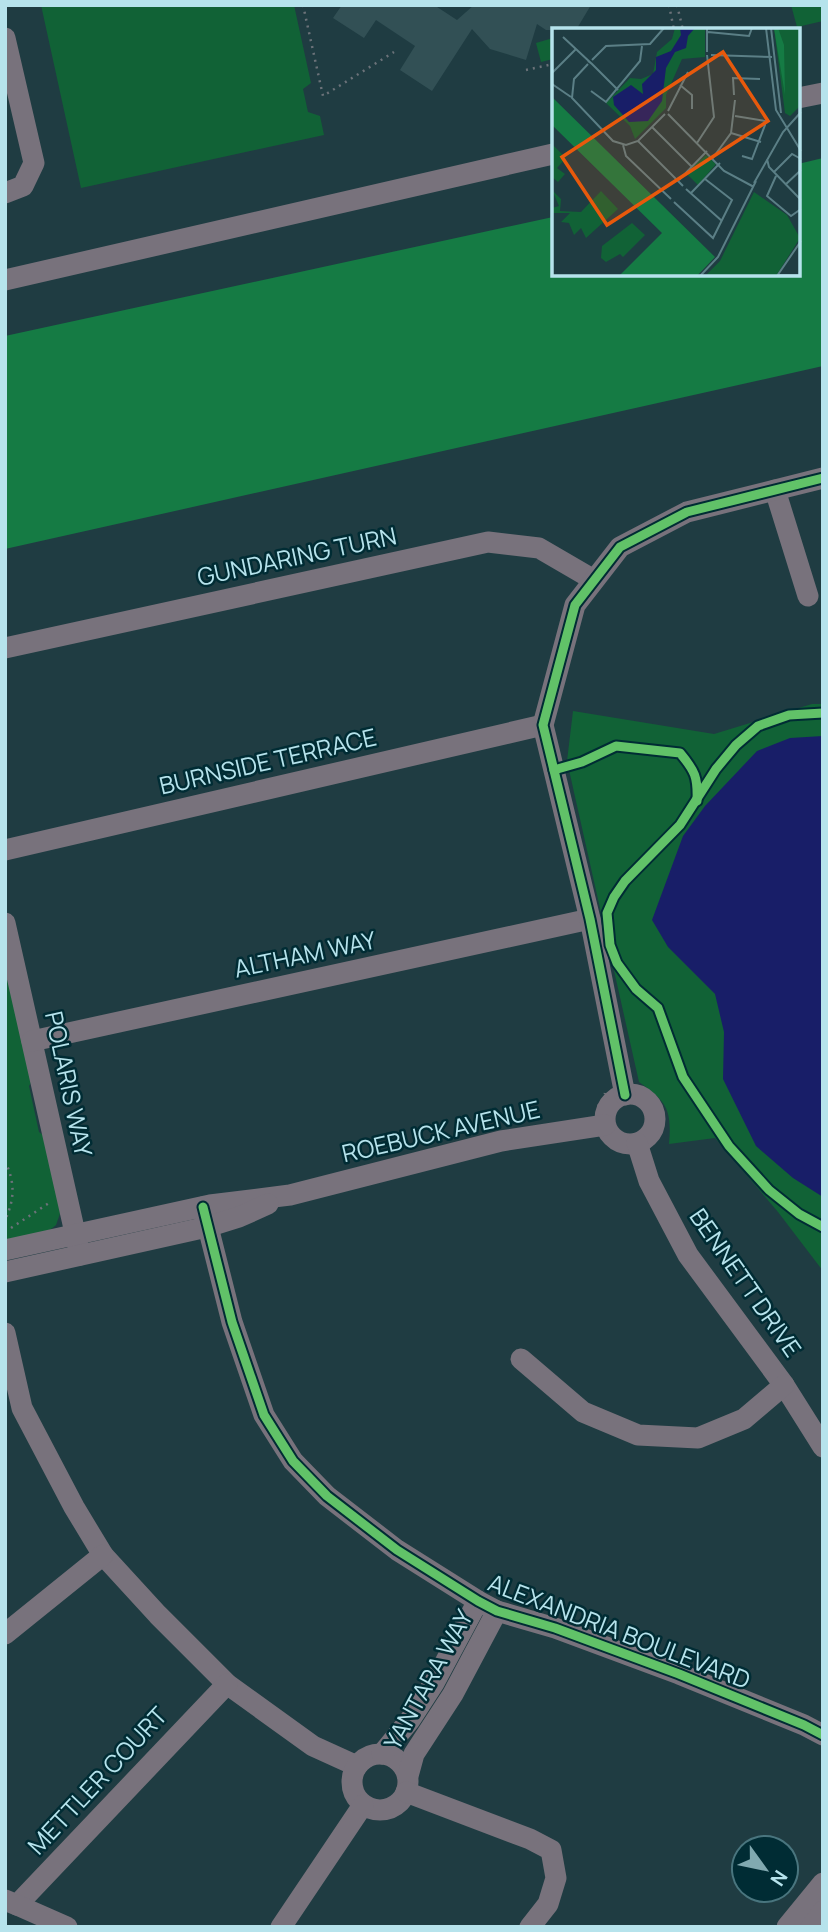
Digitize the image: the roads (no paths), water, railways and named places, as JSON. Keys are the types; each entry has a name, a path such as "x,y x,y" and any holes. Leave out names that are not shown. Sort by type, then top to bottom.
{"street":[{"path":"5,38 34,163 23,186 5,193"},
{"path":"800,98 823,93"},
{"path":"5,280 552,154"},
{"path":"625,1095 590,919 543,725 575,606 620,547 687,512 823,478"},
{"path":"775,490 808,596"},
{"name":"GUNDARING TURN","path":"5,648 488,542 539,548 594,580"},
{"name":"BURNSIDE TERRACE","path":"5,850 543,725"},
{"name":"ALTHAM WAY","path":"32,1041 590,919"},
{"name":"POLARIS WAY","path":"5,923 78,1245"},
{"path":"625,1095 639,1096 646,1100 653,1110 653,1128 648,1136 637,1143 621,1143 613,1138 605,1125 608,1108 625,1095"},
{"name":"ROEBUCK AVENUE","path":"5,1272 78,1245 205,1217 501,1141 605,1125"},
{"name":"BENNETT DRIVE","path":"637,1143 649,1181 688,1255 784,1385 823,1447"},
{"name":"ALEXANDRIA BOULEVARD","path":"205,1217 232,1322 264,1415 293,1461 327,1496 397,1550 488,1606 679,1674 823,1735"},
{"name":"ROEBUCK AVENUE","path":"5,1250 78,1245"},
{"path":"5,1334 22,1408 74,1507 103,1555 227,1684 313,1746 356,1766"},
{"path":"521,1359 583,1412 638,1435 698,1438 744,1419 784,1385"},
{"path":"5,1634 103,1555"},
{"name":"YANTARA WAY","path":"382,1754 410,1720 488,1606"},
{"name":"YANTARA WAY","path":"407,1784 414,1754 453,1694 488,1606"},
{"name":"METTLER COURT","path":"11,1902 227,1684"},
{"path":"407,1784 396,1806 377,1810 363,1805 352,1789 352,1775 363,1759 382,1754 398,1760 407,1784 551,1850 556,1878 548,1904 530,1927"},
{"path":"281,1927 363,1805"},
{"path":"787,1927 813,1916 823,1883"},
{"path":"11,1902 67,1927"}]}
